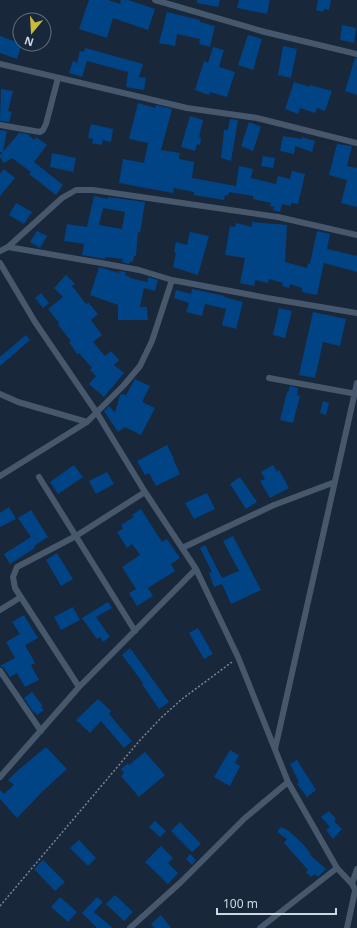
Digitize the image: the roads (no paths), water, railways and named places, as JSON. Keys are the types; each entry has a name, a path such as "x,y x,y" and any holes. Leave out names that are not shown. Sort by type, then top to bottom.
{"street":[{"path":"155,0 265,32 357,54"},
{"path":"0,64 187,108 257,118 357,142"},
{"path":"0,125 40,132 43,130 46,124 58,78"},
{"path":"0,251 8,247 62,198 76,190 93,190 278,217 357,235"},
{"path":"8,247 139,270 172,280 267,298 357,313"},
{"path":"0,263 35,322 97,413 145,492 196,569 238,657 288,782 337,868 352,884 356,892 347,928"},
{"path":"0,476 87,422 124,386 140,366 152,341 172,280"},
{"path":"269,378 356,393"},
{"path":"275,749 334,482 356,393 357,383"},
{"path":"0,394 18,402 87,422"},
{"path":"39,477 135,631"},
{"path":"182,548 274,505 334,482"},
{"path":"79,687 15,588 13,577 17,567 76,536 145,492"},
{"path":"0,776 79,687 196,569"},
{"path":"0,610 22,597"},
{"path":"0,671 41,731"},
{"path":"130,928 181,882 245,818 288,782"},
{"path":"260,928 337,868"},
{"path":"352,884 357,869"}]}
